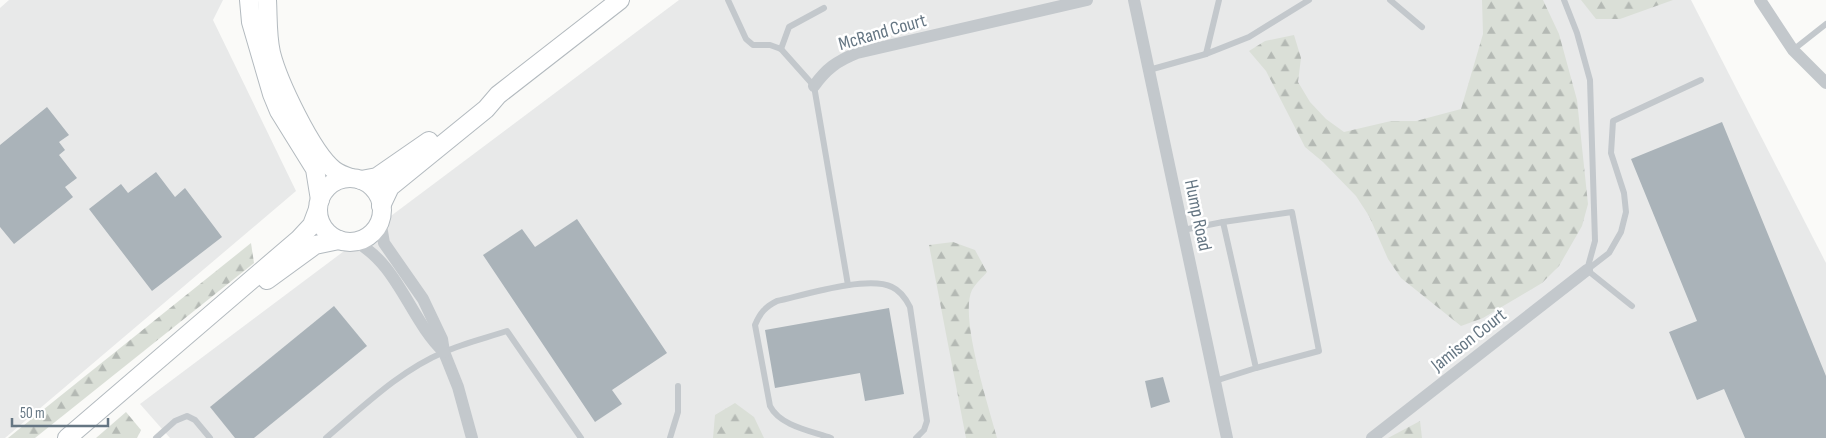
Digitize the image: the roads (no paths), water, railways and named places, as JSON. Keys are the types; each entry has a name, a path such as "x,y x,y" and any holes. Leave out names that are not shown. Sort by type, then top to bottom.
{"main road":[{"path":"248,0 251,22 272,94 279,111 315,169 324,228 346,241"},
{"path":"267,0 267,33 271,53 287,97 324,161 334,170 373,188 381,213"},
{"path":"188,336 200,332 307,250 315,246 346,241 372,232 381,213 385,194 390,187 486,109 498,95 620,0"},
{"path":"67,438 188,336 195,326 303,236 312,225 319,204 332,184 377,177 481,103 498,95"}],"street":[{"name":"McRand Court","path":"814,86 826,69 841,59 857,53 1088,0"},
{"name":"Hump Road","path":"1134,0 1226,438"},
{"path":"1760,0 1794,50 1826,83"},
{"path":"381,213 384,243 422,299 442,339 444,352 458,387 472,438"},
{"path":"346,241 369,249 411,304 435,343 444,352"},
{"name":"Jamison Court","path":"1372,438 1587,270"}],"lane":[{"path":"728,0 746,38 753,45 781,49 814,86 848,285"},
{"path":"1206,54 1219,0"},
{"path":"1149,70 1206,54 1248,37 1309,0"},
{"path":"1390,0 1422,27"},
{"path":"1564,0 1577,33 1590,80 1595,241 1587,270"},
{"path":"781,49 789,27 824,8"},
{"path":"1794,50 1826,24"},
{"path":"1587,270 1609,253 1621,232 1626,212 1624,193 1611,153 1613,121 1701,80"},
{"path":"1183,230 1292,212 1319,351 1215,381"},
{"path":"1223,222 1256,368"},
{"path":"1587,270 1632,306"},
{"path":"831,438 781,420 774,413 770,406 755,326 759,314 767,306 777,301 848,285 878,283 893,287 904,296 910,307 927,421 924,430 916,438"},
{"path":"326,438 380,392 408,372 444,352 506,331 581,438"},
{"path":"670,438 678,412 678,386"},
{"path":"156,438 175,421 187,416 195,420 210,438"}]}
